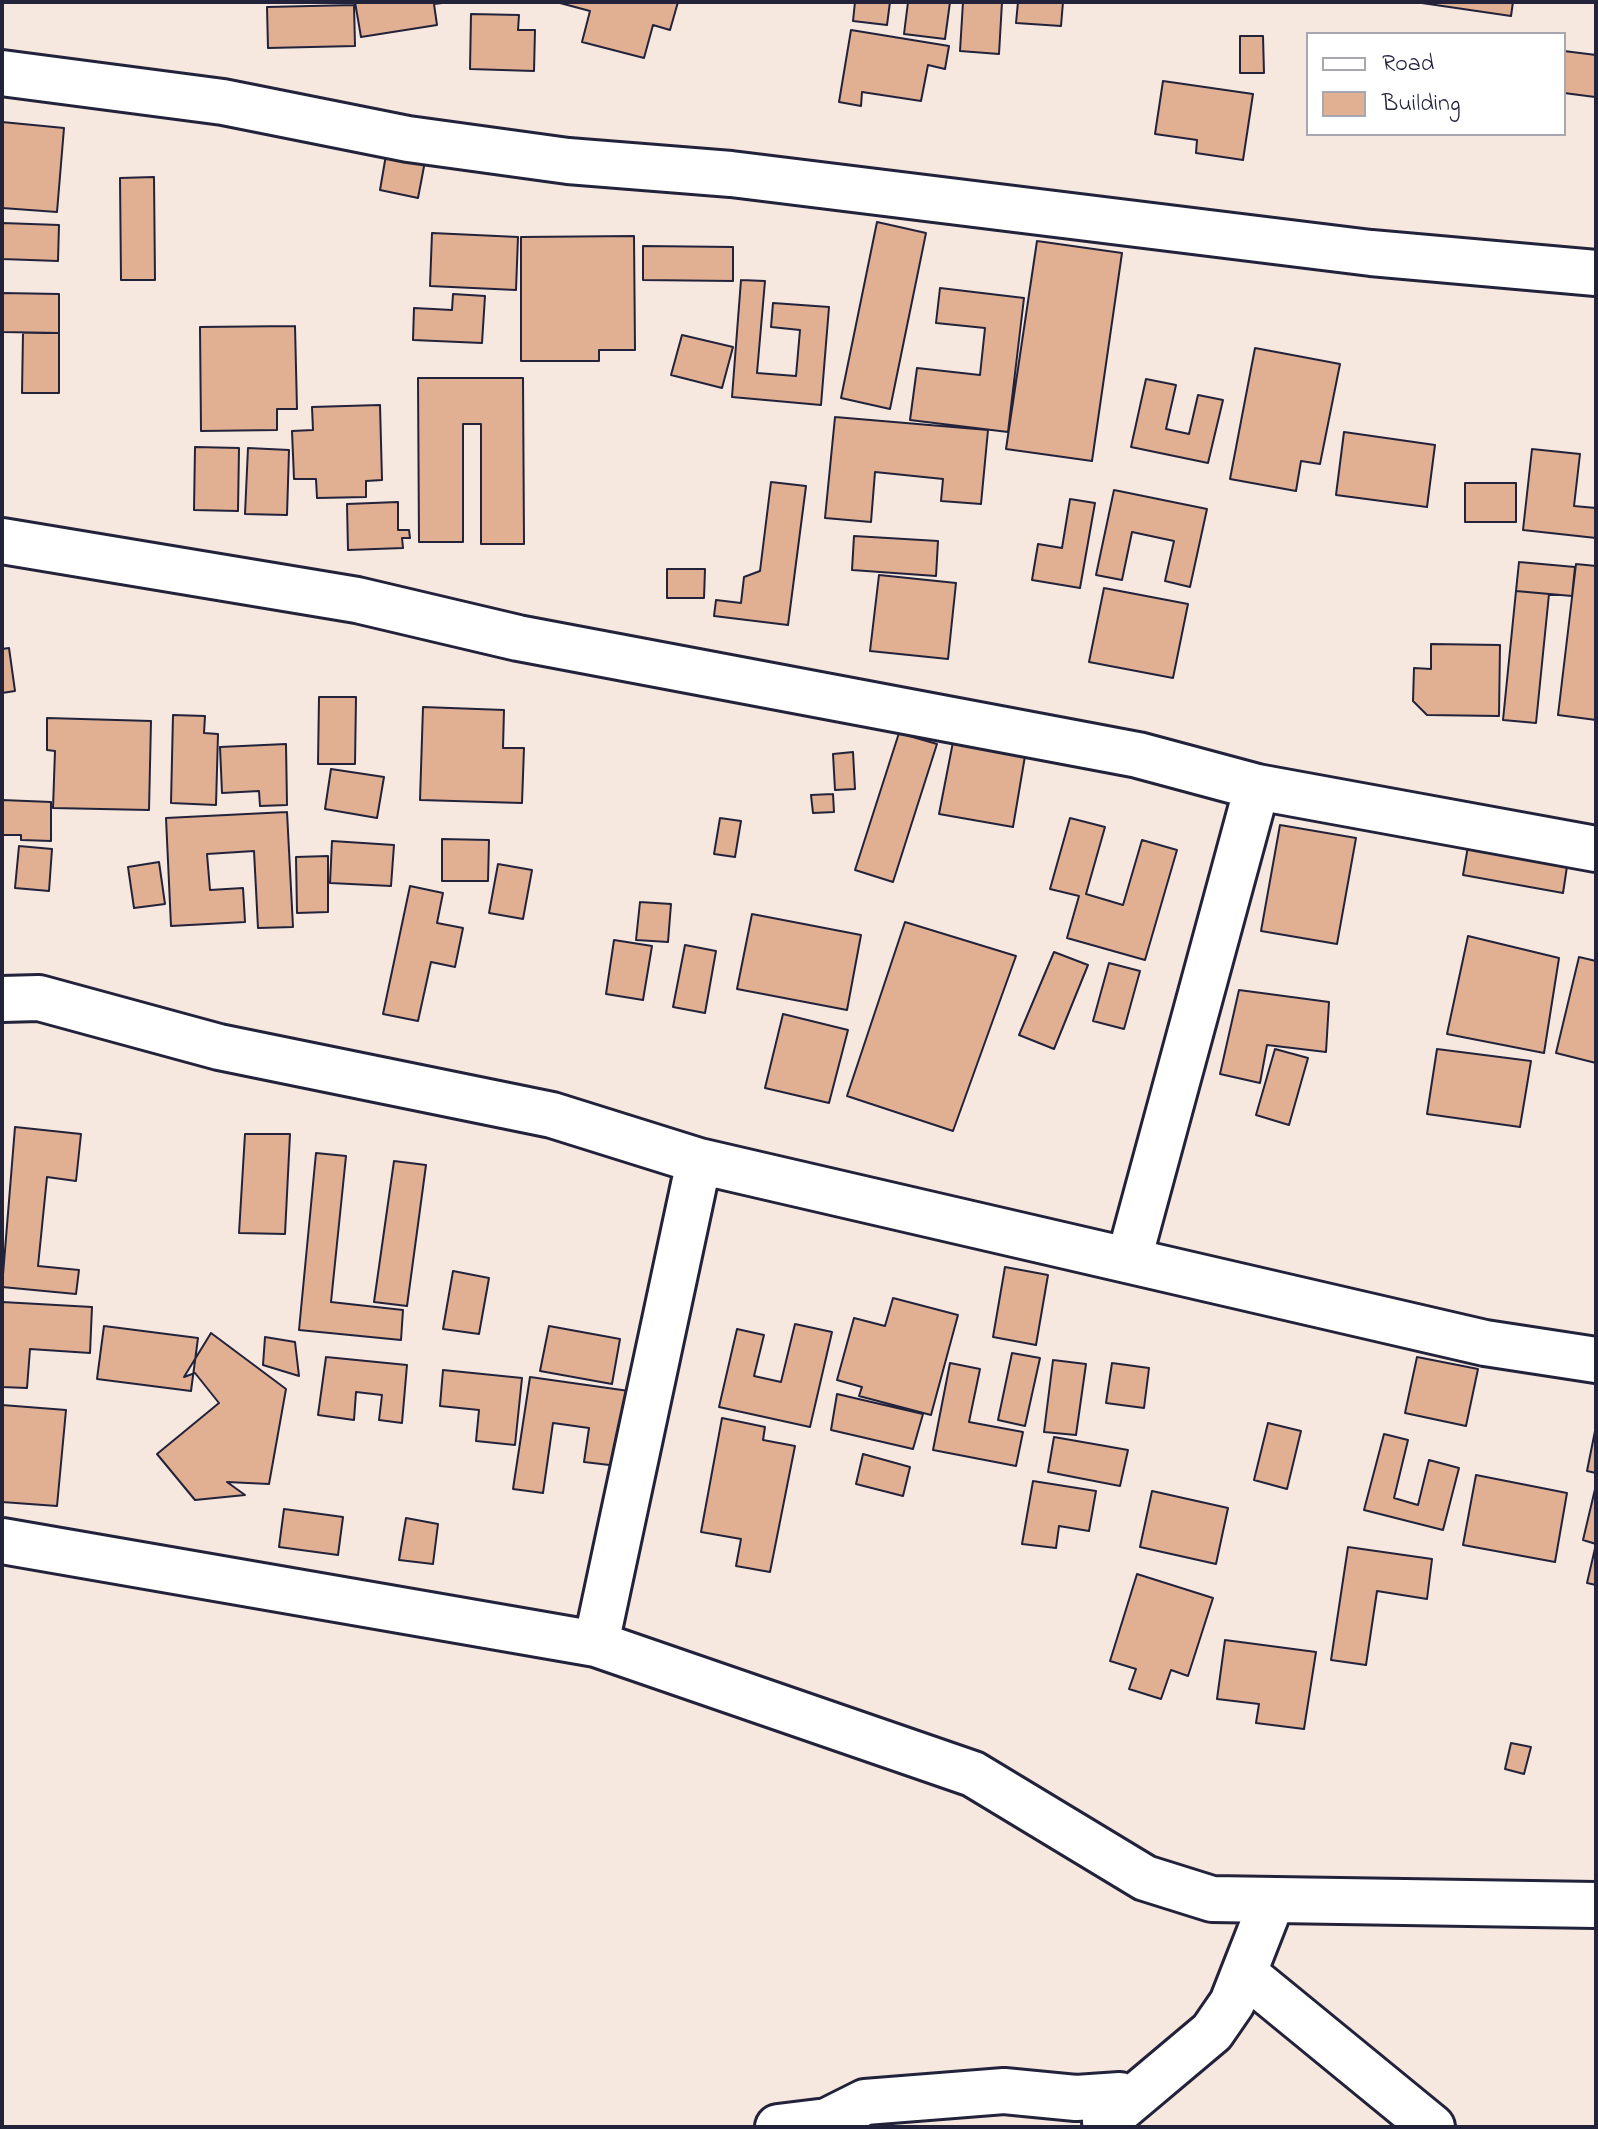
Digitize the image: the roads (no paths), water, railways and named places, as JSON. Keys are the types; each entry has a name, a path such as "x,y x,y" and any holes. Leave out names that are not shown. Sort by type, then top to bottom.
{"street":[{"path":"2,73 223,102 408,139 568,161 731,174 1371,253 1596,273"},
{"path":"2,541 357,600 518,638 1138,755 1257,787 1596,849"},
{"path":"1129,1259 1257,787"},
{"path":"2,999 39,998 219,1047 552,1115 699,1161 1485,1343 1596,1360"},
{"path":"596,1644 699,1161"},
{"path":"2,1541 596,1644 973,1774 1145,1878 1212,1899 1596,1905"},
{"path":"1113,2116 1212,2032 1232,2003 1272,1901"},
{"path":"1244,1973 1432,2127"},
{"path":"778,2127 827,2121 865,2102 1004,2091 1076,2098 1120,2095 1113,2116"}]}
